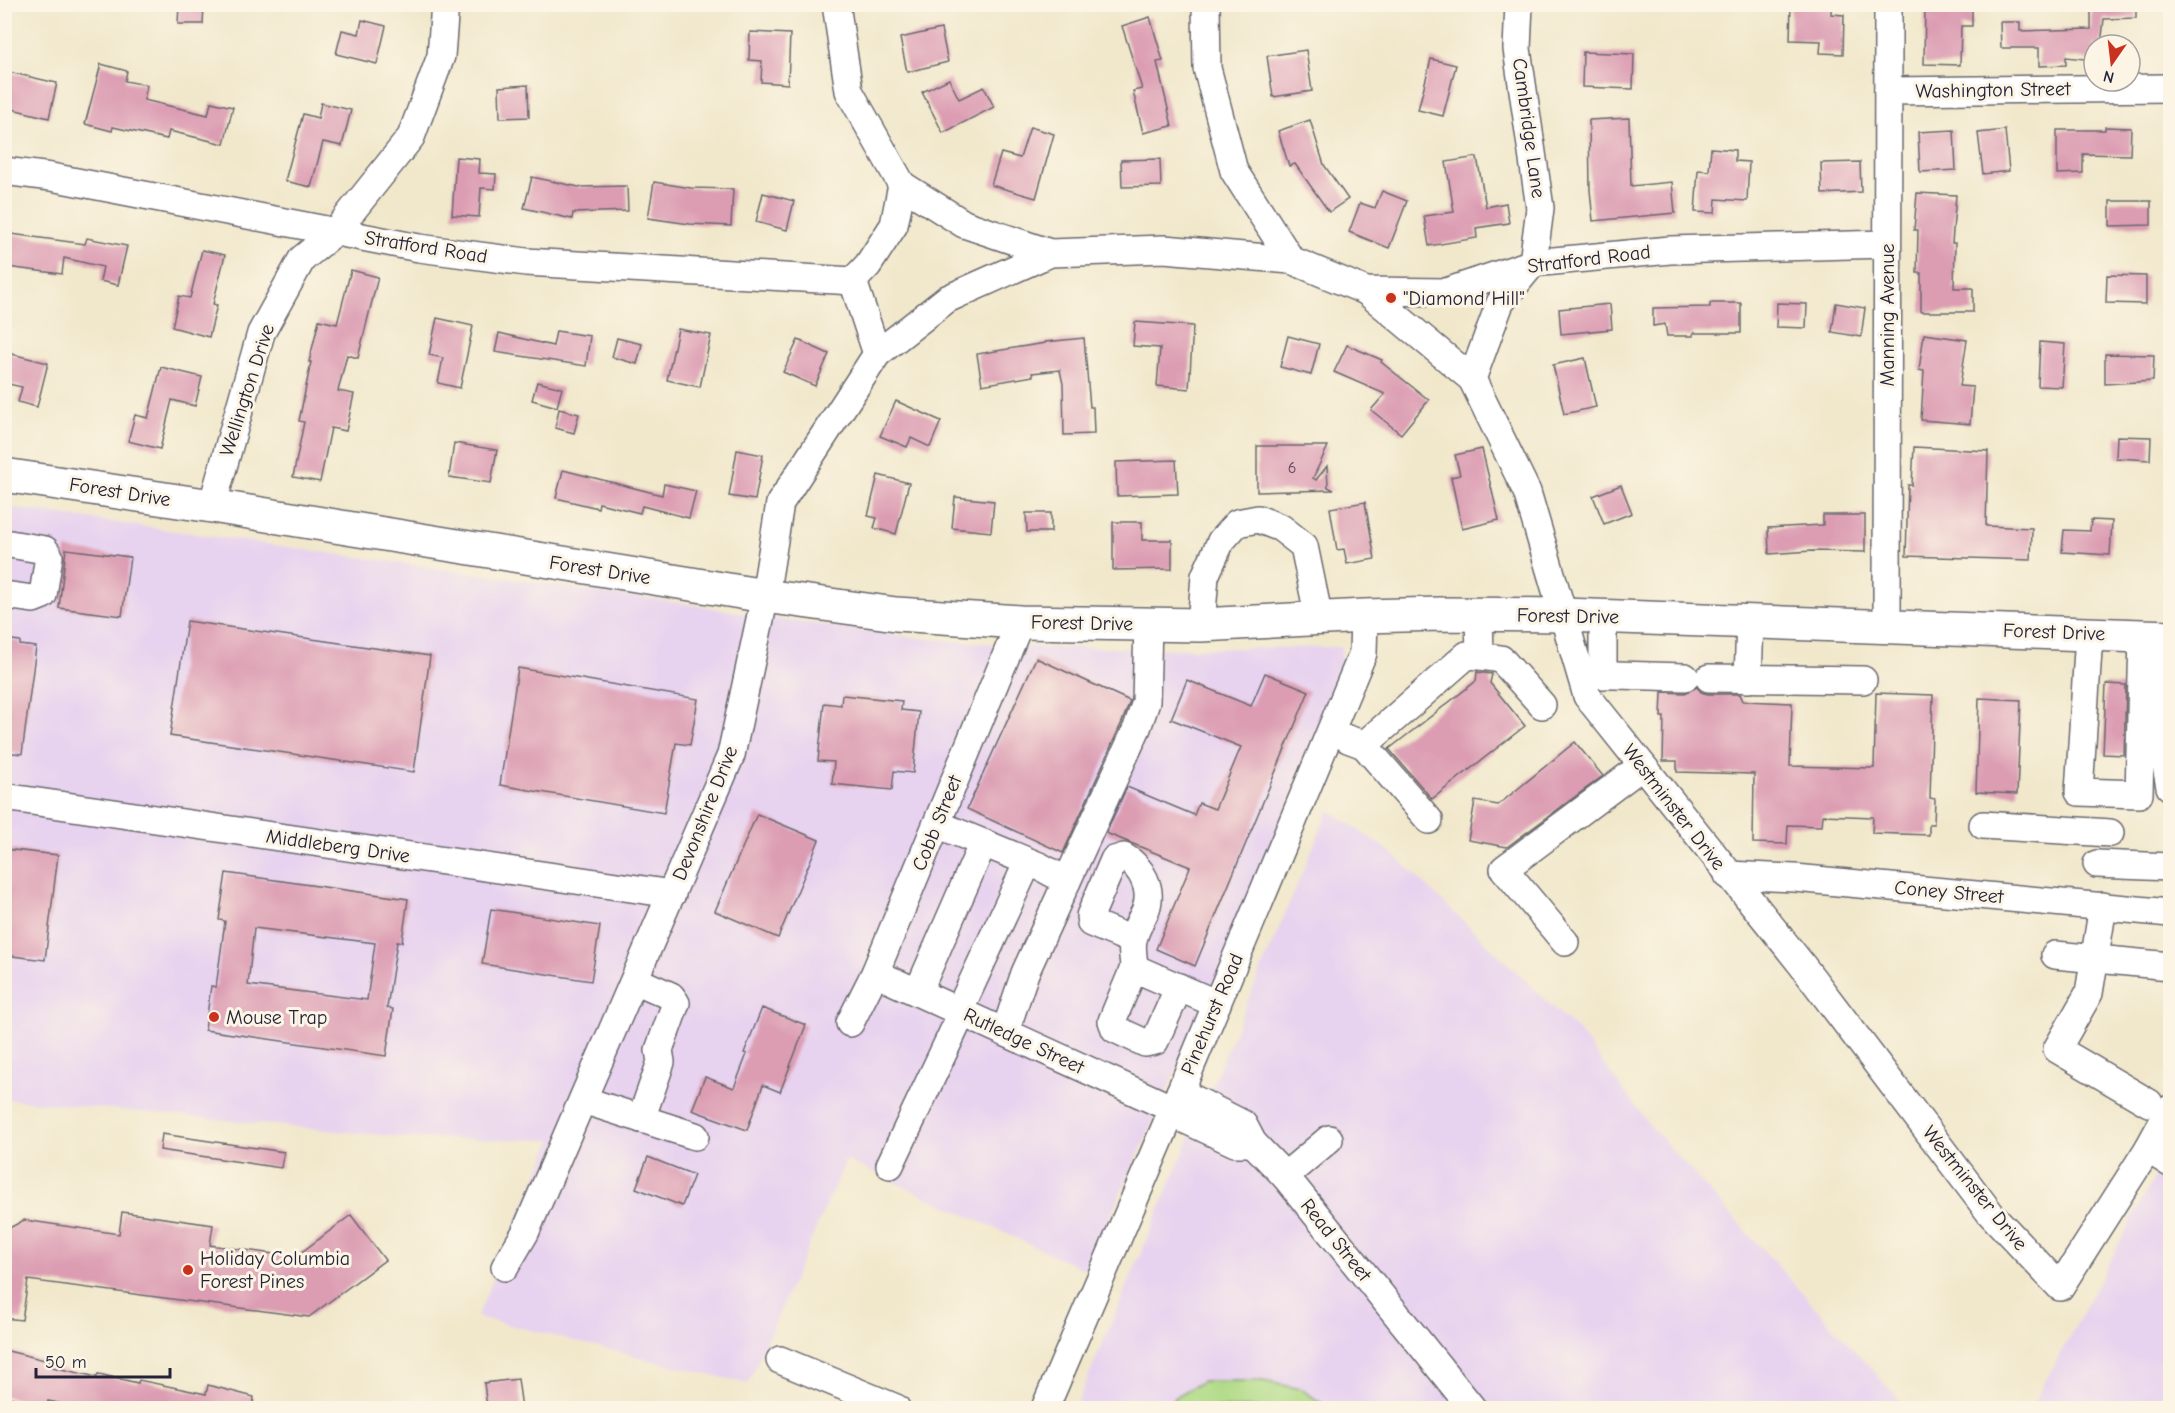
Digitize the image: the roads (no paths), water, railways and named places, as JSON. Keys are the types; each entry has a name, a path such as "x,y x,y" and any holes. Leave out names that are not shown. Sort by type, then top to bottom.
{"main road":[{"name":"Forest Drive","path":"4,475 212,506 765,597 896,614 1020,622 1201,625 1364,616 1564,615 2161,636"}],"street":[{"name":"Wellington Drive","path":"212,506 261,333 302,259 336,231 411,137 441,56 445,4"},
{"path":"836,4 849,91 902,185 964,224 1050,253"},
{"path":"1206,4 1207,68 1234,171 1291,260"},
{"name":"Cambridge Lane","path":"1519,4 1517,49 1540,208 1533,263"},
{"name":"Manning Avenue","path":"1887,625 1888,4"},
{"name":"Washington Street","path":"1888,92 2170,88"},
{"name":"Stratford Road","path":"4,171 51,177 419,249 526,262 853,281"},
{"path":"877,354 853,281 868,265 894,225 902,185"},
{"name":"Stratford Road","path":"1050,253 1164,249 1291,260 1366,291 1446,292 1533,263 1670,250 1886,244"},
{"name":"Devonshire Drive","path":"505,1267 525,1233 731,755 765,597 780,503 877,354 947,299 1050,253"},
{"path":"1472,379 1500,303 1533,263"},
{"name":"Westminster Drive","path":"1366,291 1472,379 1527,492 1564,615 1592,674 1587,696 1802,965 1990,1213 2060,1287 2159,1156"},
{"path":"1201,625 1205,576 1221,541 1237,523 1258,519 1281,528 1304,546 1319,619"},
{"path":"4,543 45,550 49,556 43,594 33,599 4,595"},
{"path":"1479,614 1480,656"},
{"name":"Pinehurst Road","path":"1045,1408 1363,653 1364,616"},
{"path":"1603,616 1592,674 1863,680"},
{"path":"1748,679 1749,621"},
{"name":"Cobb Street","path":"850,1023 876,973 1020,622"},
{"path":"1005,1032 1024,973 1137,728 1146,702 1148,624"},
{"path":"2089,634 2079,792 2139,794 2161,636"},
{"path":"2161,636 2170,787"},
{"path":"1364,745 1467,655 1501,659 1542,705"},
{"path":"1329,733 1364,745 1429,820"},
{"path":"1565,942 1504,869 1642,766"},
{"path":"2112,793 2110,832 2103,864 2170,867"},
{"name":"Middleberg Drive","path":"4,797 672,894"},
{"path":"937,824 1067,881"},
{"path":"1983,825 2110,832"},
{"path":"918,992 983,843"},
{"path":"1132,940 1091,923 1090,916 1124,861 1142,872 1147,887 1154,891 1132,940 1134,968 1112,1021 1115,1029 1145,1043 1155,1041 1179,987"},
{"path":"890,1165 1028,862"},
{"name":"Coney Street","path":"1728,875 1795,878 2170,913"},
{"path":"2103,906 2089,993 2057,1049 2160,1106 2159,1156"},
{"path":"2055,955 2170,966"},
{"path":"1134,968 1216,1004"},
{"name":"Rutledge Street","path":"876,973 1174,1105 1243,1124 1252,1143"},
{"path":"635,980 671,996 676,1003 659,1050 661,1062 641,1119"},
{"path":"583,1100 695,1136"},
{"path":"1285,1176 1329,1139"},
{"name":"Read Street","path":"1252,1143 1285,1176 1472,1408"},
{"path":"780,1360 896,1408"}],"place":[{"name":"\"Diamond Hill\"","path":"1391,298"},
{"name":"Mouse Trap","path":"214,1017"},
{"name":"Holiday Columbia Forest Pines","path":"188,1270"}]}
